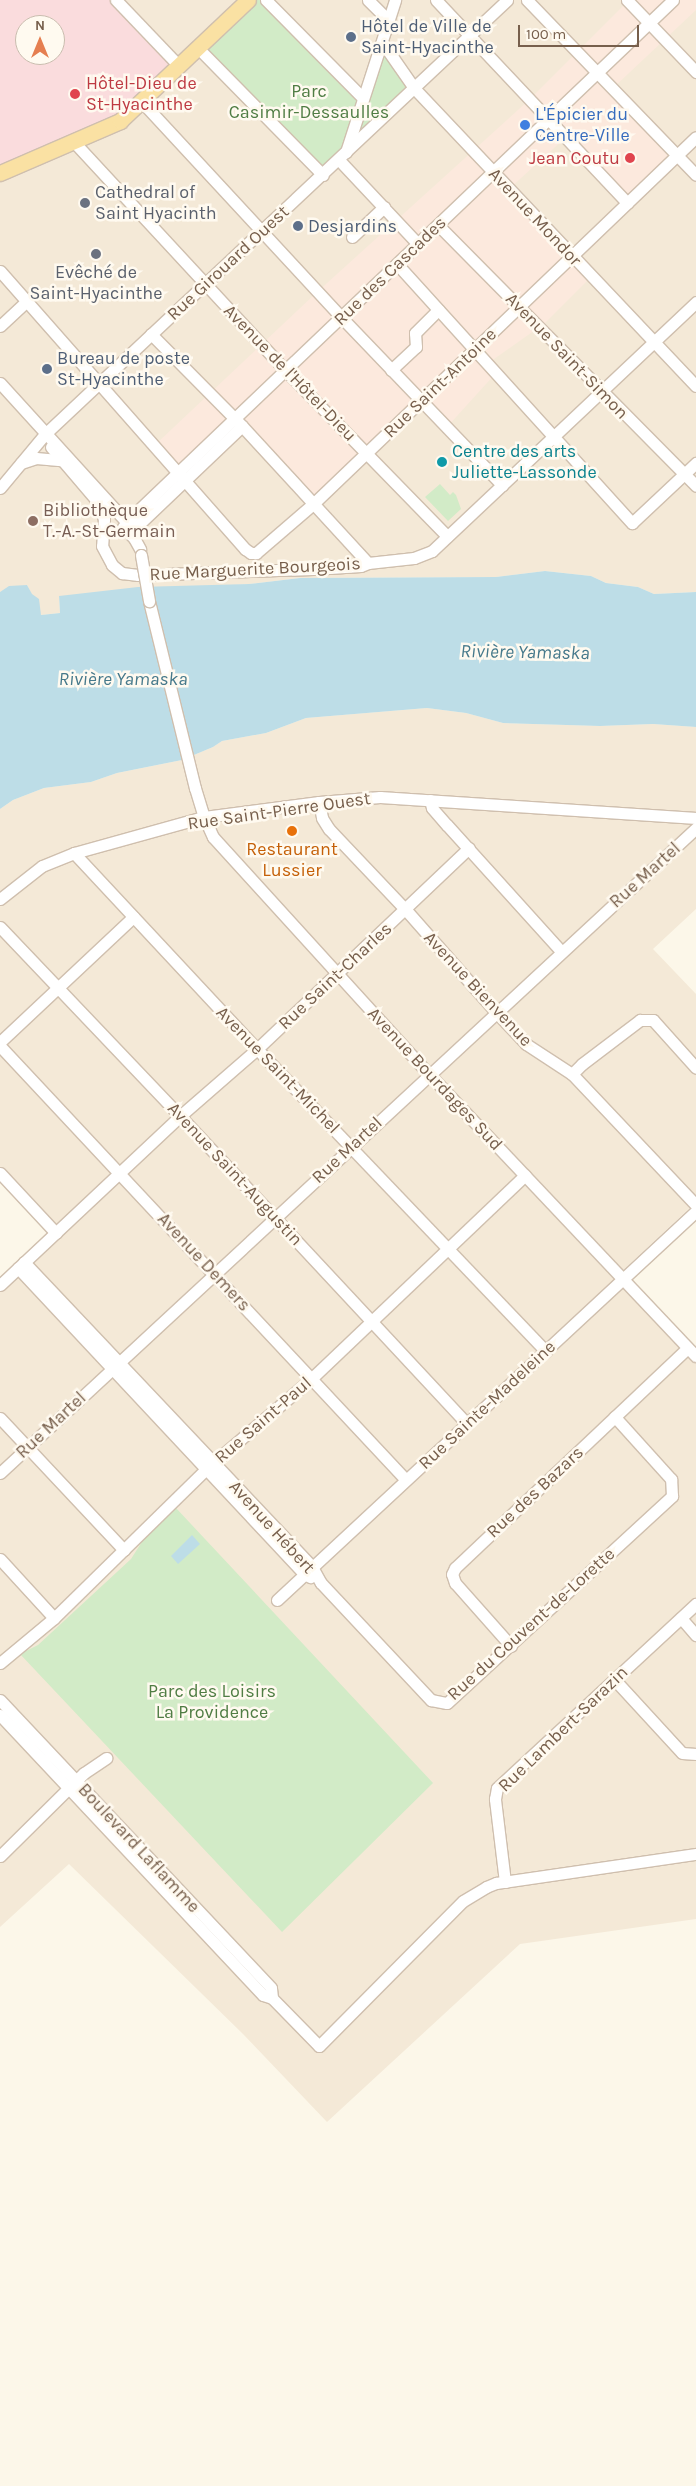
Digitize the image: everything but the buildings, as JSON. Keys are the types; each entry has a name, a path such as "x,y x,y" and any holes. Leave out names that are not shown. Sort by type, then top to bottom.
{"main road":[{"path":"1,172 120,121 248,0"}],"street":[{"path":"116,0 179,66"},
{"path":"266,0 363,98"},
{"path":"368,0 388,21"},
{"name":"Rue Girouard Ouest","path":"0,488 45,434 342,157 396,0"},
{"path":"436,0 627,203"},
{"path":"418,244 342,157 507,0"},
{"path":"527,0 696,175"},
{"path":"627,0 696,72"},
{"name":"Rue des Cascades","path":"131,529 181,477 239,422 286,370 673,0"},
{"name":"Avenue Mondor","path":"382,42 414,88 696,386"},
{"path":"198,48 323,175"},
{"path":"142,102 391,370 502,485"},
{"name":"Rue Saint-Antoine","path":"181,477 251,553 260,551 367,453 696,137"},
{"name":"Avenue de l'Hôtel-Dieu","path":"74,142 286,370 447,536"},
{"path":"352,237 384,207"},
{"name":"Avenue Saint-Simon","path":"438,225 696,486"},
{"path":"397,264 632,523 696,463"},
{"path":"0,271 100,382 181,477"},
{"path":"0,326 27,301"},
{"name":"Rue Marguerite Bourgeois","path":"99,504 104,519 102,546 112,564 122,573 138,575 361,566 368,563 414,558 432,551 696,302"},
{"path":"391,370 416,347 415,333 438,310"},
{"path":"152,334 239,422 368,563"},
{"path":"0,383 45,434 58,445 131,529"},
{"name":"Rue des Cascades","path":"131,529 142,520 181,477 228,439 239,422"},
{"path":"45,434 52,449 99,504 131,529"},
{"path":"20,463 36,458 61,460"},
{"name":"Avenue Bourdages Sud","path":"131,529 140,552 149,601 195,788 204,817 213,837 429,1074 692,1352"},
{"name":"Rue Saint-Pierre Ouest","path":"0,900 42,866 74,853 204,817 319,802 380,797 696,818"},
{"path":"430,800 432,808 561,951"},
{"name":"Avenue Bienvenue","path":"319,802 322,818 329,829 406,910 496,1012 526,1044 572,1074 696,1206"},
{"name":"Rue Martel","path":"0,1473 561,951 696,828"},
{"name":"Rue Saint-Charles","path":"0,1285 180,1116 257,1049 338,974 469,848"},
{"name":"Avenue Saint-Michel","path":"74,853 257,1049 546,1350"},
{"path":"0,1044 133,917"},
{"name":"Avenue Saint-Augustin","path":"0,927 275,1217 467,1424"},
{"path":"572,1074 582,1064 640,1020 653,1020 696,1068"},
{"name":"Avenue Demers","path":"0,1044 406,1480"},
{"path":"0,1173 56,1232"},
{"name":"Rue Saint-Paul","path":"0,1663 54,1618 210,1465 312,1378 525,1175"},
{"name":"Rue Sainte-Madeleine","path":"277,1600 696,1210"},
{"name":"Avenue Hébert","path":"21,1265 321,1583"},
{"name":"Rue des Bazars","path":"510,1646 455,1582 452,1574 455,1568 615,1417 692,1352"},
{"name":"Rue du Couvent-de-Lorette","path":"321,1583 431,1700 447,1702 672,1496 672,1479 615,1417"},
{"path":"0,1418 124,1550"},
{"path":"0,1559 54,1618"},
{"name":"Rue Lambert-Sarazin","path":"505,1882 495,1800 497,1788 696,1604"},
{"path":"681,1618 696,1635"},
{"path":"614,1679 682,1753 696,1754"},
{"name":"Boulevard Laflamme","path":"0,1700 73,1785"},
{"name":"Boulevard Laflamme","path":"0,1715 73,1785 271,1988 272,1998 319,2046 463,1901 486,1887 505,1882"},
{"path":"0,1856 84,1774 106,1758"},
{"path":"505,1882 696,1854"}],"shaded area":[{"path":"0,0 696,0 696,592 654,594 638,587 606,583 591,576 545,571 496,577 300,578 249,584 59,597 60,613 41,615 27,585 0,592"},
{"name":"Hôtel-Dieu de St-Hyacinthe","path":"0,0 116,0 179,66 120,121 0,170"},
{"path":"629,0 696,0 696,10 612,89 677,155 627,203 565,138 509,189 591,277 545,323 487,364 496,373 447,427 421,401 313,504 242,426 183,480 156,444 315,294 529,100"},
{"path":"427,708 466,713 503,723 600,726 653,724 696,727 696,909 653,949 696,994 696,1202 620,1273 696,1355 696,1919 520,1944 327,2122 243,2034 69,1864 0,1927 0,1285 58,1229 0,1167 0,809 13,800 44,788 91,782 117,773 182,760 213,747 222,741 266,733 306,718"}],"green space":[{"name":"Parc Casimir-Dessaulles","path":"248,0 266,0 363,98 345,154 323,175 198,48"},
{"path":"383,50 409,88 353,142"},
{"path":"440,484 450,495 453,492 456,495 461,509 448,521 425,497"},
{"name":"Parc des Loisirs La Providence","path":"176,1508 433,1783 282,1932 20,1654 38,1645 131,1559 145,1537"}],"water":[{"name":"Rivière Yamaska","path":"545,571 591,576 606,583 638,587 654,594 696,592 696,727 653,724 600,726 503,723 466,713 427,708 306,718 266,733 222,741 213,747 182,760 117,773 91,782 44,788 13,800 0,809 0,592 9,586 27,585 32,594 39,599 41,615 60,613 59,596 138,587 249,584 300,578 496,577"},
{"path":"192,1535 200,1544 178,1564 171,1556"}],"place":[{"name":"Hôtel de Ville de Saint-Hyacinthe","path":"351,37"},
{"name":"Hôtel-Dieu de St-Hyacinthe","path":"75,94"},
{"name":"L'Épicier du Centre-Ville","path":"525,125"},
{"name":"Jean Coutu","path":"630,158"},
{"name":"Cathedral of Saint Hyacinth","path":"85,203"},
{"name":"Desjardins","path":"298,226"},
{"name":"Evêché de Saint-Hyacinthe","path":"96,254"},
{"name":"Bureau de poste St-Hyacinthe","path":"47,369"},
{"name":"Centre des arts Juliette-Lassonde","path":"442,462"},
{"name":"Bibliothèque T.-A.-St-Germain","path":"33,521"},
{"name":"Restaurant Lussier","path":"292,831"}]}
